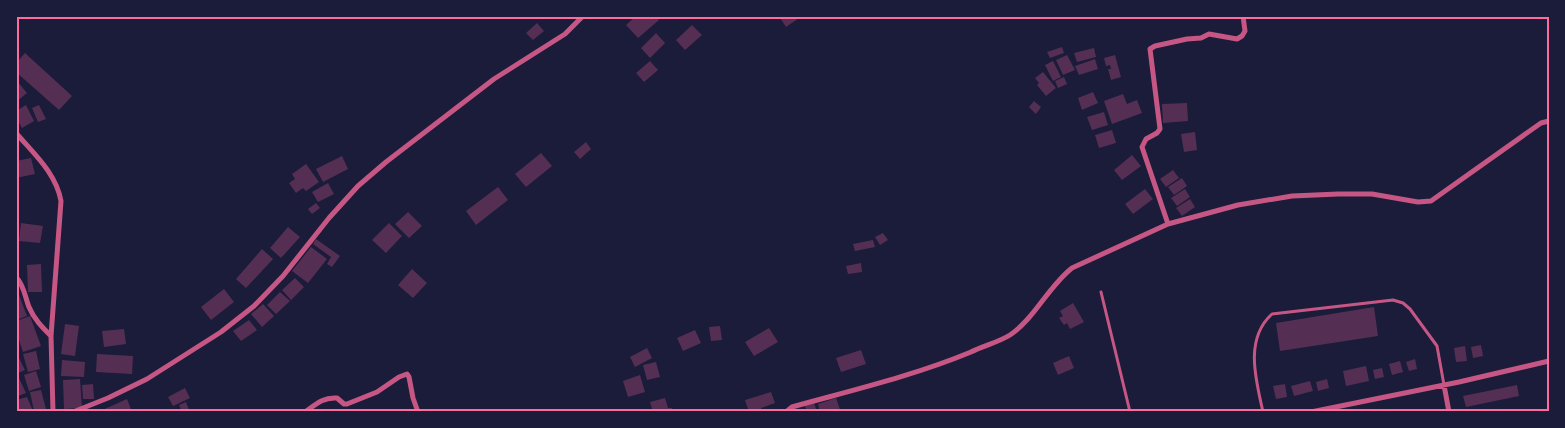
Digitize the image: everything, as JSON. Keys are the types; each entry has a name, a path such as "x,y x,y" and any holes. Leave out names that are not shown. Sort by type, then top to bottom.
{"street":[{"path":"73,412 147,379 221,332 254,306 283,276 329,218 358,186 386,162 494,79 565,34 583,16"},
{"path":"1168,224 1142,147 1146,139 1157,133 1160,129 1150,49 1186,38 1201,38 1209,34 1236,39 1242,36 1245,31 1244,16"},
{"path":"786,412 792,406 895,380 938,366 1009,336 1025,322 1062,275 1072,268 1168,224 1238,205 1292,196 1372,194 1418,202 1431,201 1541,123 1549,120"},
{"path":"16,133 49,171 59,191 61,200 51,336 53,412"},
{"path":"16,277 21,282 29,308 38,322 51,336"},
{"path":"1311,412 1549,361"},
{"path":"305,412 319,401 329,398 337,398 344,404 348,404 378,392 405,374 409,376 418,412"},
{"path":"1444,385 1449,412"}],"lane":[{"path":"1102,292 1130,412"},
{"path":"1263,412 1255,372 1254,352 1260,327 1272,314 1393,300 1403,303 1410,309 1437,346 1444,385"}],"building":[{"path":"636,16 656,16 659,20 638,38 626,25"},
{"path":"779,16 798,16 799,18 786,27"},
{"path":"537,23 544,31 533,40 526,33"},
{"path":"692,25 702,35 685,50 676,40"},
{"path":"656,33 665,43 650,58 641,48"},
{"path":"1062,47 1064,53 1050,58 1047,52"},
{"path":"1094,48 1096,57 1077,62 1074,53"},
{"path":"25,53 72,96 59,110 16,72 16,63"},
{"path":"1067,55 1075,70 1063,75 1056,60"},
{"path":"1115,55 1121,77 1111,80 1108,69 1111,69 1110,65 1106,66 1104,58"},
{"path":"1095,59 1098,69 1079,75 1075,66"},
{"path":"650,61 658,70 644,82 636,73"},
{"path":"1053,61 1061,77 1053,81 1045,65"},
{"path":"1043,72 1056,88 1046,96 1037,85 1039,83 1035,78"},
{"path":"1064,77 1067,84 1058,88 1055,81"},
{"path":"16,80 27,93 16,102"},
{"path":"1093,92 1098,103 1082,110 1078,98"},
{"path":"1123,94 1127,104 1137,100 1142,113 1112,124 1104,101"},
{"path":"1034,101 1041,107 1036,114 1029,107"},
{"path":"1187,103 1188,121 1163,123 1162,104"},
{"path":"26,105 34,121 22,128 16,117 16,111"},
{"path":"39,105 46,119 38,122 32,108"},
{"path":"1104,112 1108,125 1092,130 1087,117"},
{"path":"1112,130 1116,143 1099,148 1095,135"},
{"path":"1195,132 1197,150 1184,152 1181,134"},
{"path":"586,142 591,149 580,159 574,152"},
{"path":"541,153 552,166 526,187 515,174"},
{"path":"1132,155 1141,166 1122,180 1114,170"},
{"path":"342,156 348,169 323,182 316,169"},
{"path":"31,158 35,174 16,178 16,161"},
{"path":"306,164 319,182 306,191 303,188 296,193 289,183 295,179 292,174"},
{"path":"1173,170 1179,178 1166,187 1160,179"},
{"path":"1182,178 1187,186 1174,195 1168,187"},
{"path":"328,183 334,194 318,202 312,192"},
{"path":"498,187 508,200 476,225 466,211"},
{"path":"1145,189 1153,199 1133,214 1125,204"},
{"path":"1185,189 1190,197 1177,206 1171,198"},
{"path":"1190,199 1195,207 1182,216 1176,208"},
{"path":"316,203 320,208 312,214 308,209"},
{"path":"408,212 422,226 409,238 395,224"},
{"path":"21,223 43,226 40,243 19,241"},
{"path":"389,223 402,236 386,253 372,240"},
{"path":"288,227 300,237 281,258 270,248"},
{"path":"883,233 888,240 880,245 875,237"},
{"path":"316,239 340,256 332,267 327,264 331,257 313,244"},
{"path":"873,240 875,247 855,251 853,244"},
{"path":"311,247 327,259 308,283 292,271"},
{"path":"262,249 273,259 246,288 236,279"},
{"path":"861,263 862,272 848,274 846,266"},
{"path":"41,264 42,292 28,292 27,265"},
{"path":"412,269 427,283 413,298 398,285"},
{"path":"295,278 304,287 291,300 282,290"},
{"path":"16,287 27,316 16,320"},
{"path":"224,289 234,302 211,320 201,307"},
{"path":"280,292 290,301 276,314 267,305"},
{"path":"1073,303 1084,322 1070,329 1067,323 1064,325 1059,318 1063,316 1060,311"},
{"path":"263,304 274,316 262,327 251,314"},
{"path":"1374,307 1378,336 1280,351 1276,323"},
{"path":"30,316 41,346 23,352 16,331 16,321"},
{"path":"249,320 257,330 241,341 233,331"},
{"path":"65,324 79,326 75,356 61,354"},
{"path":"720,326 722,340 711,341 709,327"},
{"path":"769,328 778,342 754,356 745,342"},
{"path":"124,329 126,344 104,347 102,331"},
{"path":"695,330 701,343 683,351 677,338"},
{"path":"1481,345 1483,356 1473,358 1471,347"},
{"path":"1465,346 1467,361 1456,362 1454,348"},
{"path":"647,348 652,358 635,367 630,357"},
{"path":"861,350 866,364 841,372 836,358"},
{"path":"36,351 40,369 28,372 23,354"},
{"path":"97,354 133,356 132,374 96,372"},
{"path":"1069,356 1074,368 1058,375 1053,363"},
{"path":"19,358 25,370 16,374 16,360"},
{"path":"1415,359 1417,369 1409,371 1406,362"},
{"path":"62,360 85,362 84,377 61,376"},
{"path":"1400,361 1403,372 1392,375 1389,364"},
{"path":"656,362 660,377 647,380 643,365"},
{"path":"1366,366 1369,381 1346,386 1343,371"},
{"path":"1382,368 1384,377 1375,379 1373,370"},
{"path":"36,371 41,387 29,391 24,375"},
{"path":"640,375 645,392 628,397 623,381"},
{"path":"19,378 26,393 16,397 16,379"},
{"path":"80,379 82,408 64,409 63,380"},
{"path":"1327,379 1329,388 1318,391 1316,382"},
{"path":"1310,381 1313,391 1294,396 1291,386"},
{"path":"93,384 94,399 83,399 82,385"},
{"path":"1285,384 1287,397 1276,399 1273,386"},
{"path":"1517,385 1519,396 1466,407 1463,396"},
{"path":"185,388 190,398 173,406 168,397"},
{"path":"41,390 46,409 34,411 30,392"},
{"path":"771,392 775,403 761,408 763,412 749,412 745,400"},
{"path":"27,397 33,411 16,412 16,400"},
{"path":"665,398 668,408 672,408 673,412 653,412 650,402"},
{"path":"836,398 841,412 820,412 818,404"},
{"path":"127,399 132,412 98,412"},
{"path":"186,402 189,410 182,412 179,405"},
{"path":"814,403 817,412 807,412 805,406"}]}
